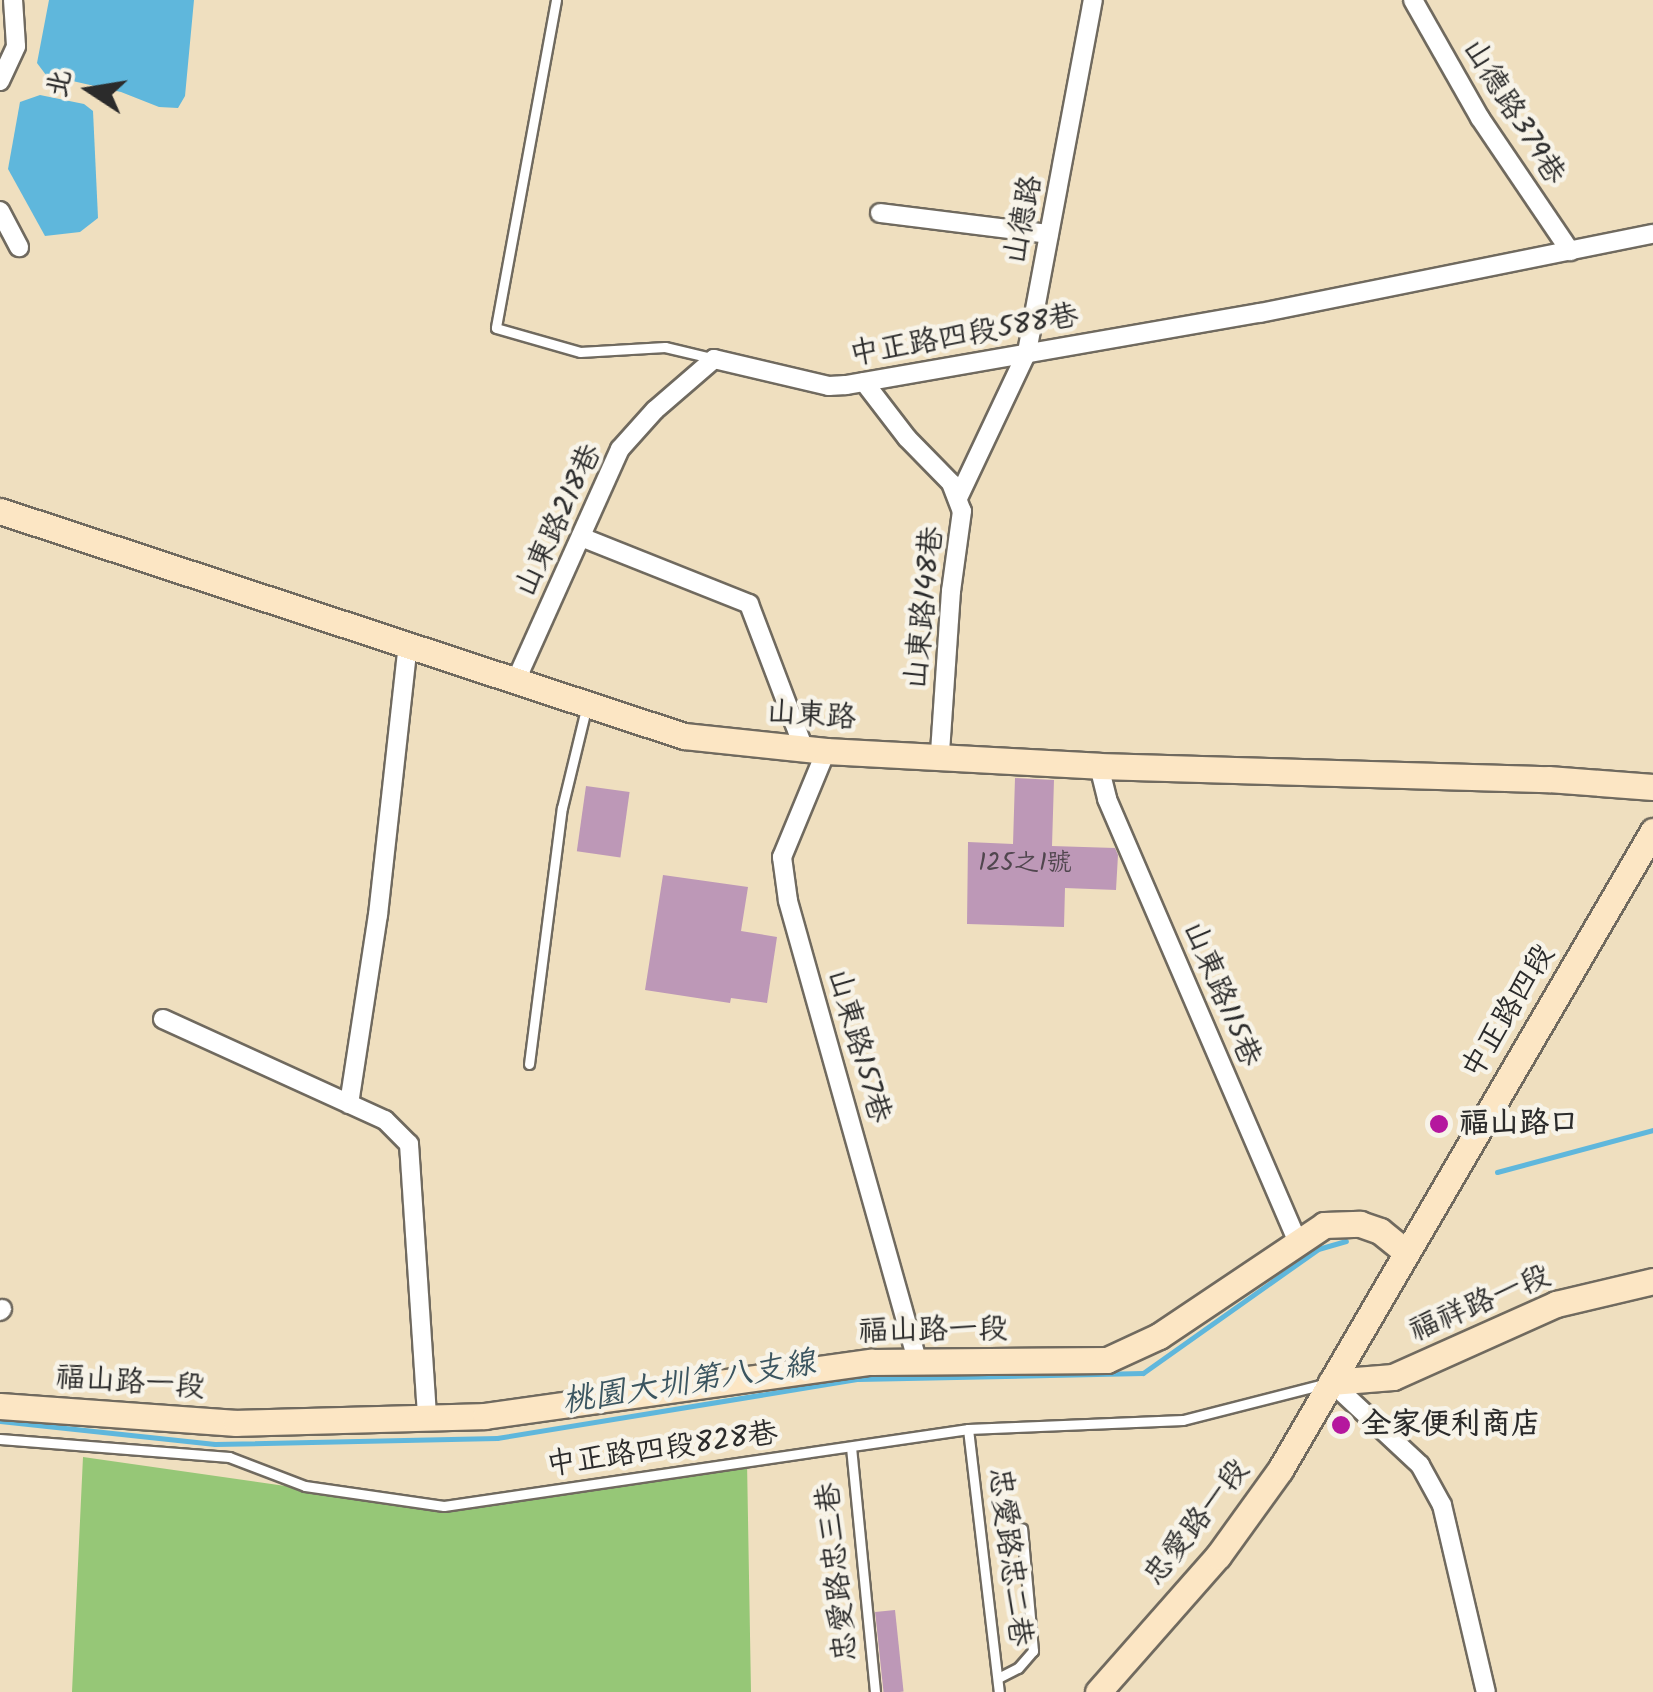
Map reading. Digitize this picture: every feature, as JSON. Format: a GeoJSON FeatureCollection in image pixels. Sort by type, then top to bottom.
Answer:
{"type":"FeatureCollection","features":[{"type":"Feature","properties":{"kind":"street"},"geometry":{"type":"LineString","coordinates":[[0,81],[16,46],[13,0]]}},
{"type":"Feature","properties":{"kind":"street","name":"山德路"},"geometry":{"type":"LineString","coordinates":[[959,496],[1027,352],[1094,0]]}},
{"type":"Feature","properties":{"kind":"street","name":"山德路379巷"},"geometry":{"type":"LineString","coordinates":[[1413,0],[1480,118],[1570,251]]}},
{"type":"Feature","properties":{"kind":"street"},"geometry":{"type":"LineString","coordinates":[[0,212],[20,247]]}},
{"type":"Feature","properties":{"kind":"street"},"geometry":{"type":"LineString","coordinates":[[880,213],[1049,234]]}},
{"type":"Feature","properties":{"kind":"street","name":"中正路四段588巷"},"geometry":{"type":"LineString","coordinates":[[714,359],[830,386],[864,382],[1260,313],[1653,234]]}},
{"type":"Feature","properties":{"kind":"street","name":"山東路218巷"},"geometry":{"type":"LineString","coordinates":[[517,678],[620,449],[656,410],[714,359]]}},
{"type":"Feature","properties":{"kind":"street","name":"山東路148巷"},"geometry":{"type":"LineString","coordinates":[[864,382],[877,403],[959,496],[962,511],[951,591],[940,754]]}},
{"type":"Feature","properties":{"kind":"street","name":"山東路"},"geometry":{"type":"LineString","coordinates":[[0,512],[408,642],[684,736],[815,750],[940,754],[1099,766],[1548,779],[1653,787]]}},
{"type":"Feature","properties":{"kind":"street"},"geometry":{"type":"LineString","coordinates":[[581,537],[749,604],[815,750]]}},
{"type":"Feature","properties":{"kind":"street"},"geometry":{"type":"LineString","coordinates":[[349,1104],[378,915],[408,642]]}},
{"type":"Feature","properties":{"kind":"street","name":"山東路157巷"},"geometry":{"type":"LineString","coordinates":[[815,750],[782,856],[786,886],[917,1360]]}},
{"type":"Feature","properties":{"kind":"street","name":"山東路115巷"},"geometry":{"type":"LineString","coordinates":[[1099,766],[1107,800],[1298,1242]]}},
{"type":"Feature","properties":{"kind":"street","name":"中正路四段"},"geometry":{"type":"LineString","coordinates":[[1331,1382],[1365,1330],[1405,1251],[1653,832]]}},
{"type":"Feature","properties":{"kind":"street"},"geometry":{"type":"LineString","coordinates":[[164,1019],[385,1120],[409,1144],[427,1418]]}},
{"type":"Feature","properties":{"kind":"street","name":"福山路一段"},"geometry":{"type":"LineString","coordinates":[[0,1406],[236,1423],[485,1416],[870,1362],[1108,1360],[1159,1336],[1324,1224],[1360,1224],[1380,1232],[1405,1251]]}},
{"type":"Feature","properties":{"kind":"street","name":"福祥路一段"},"geometry":{"type":"LineString","coordinates":[[1331,1382],[1393,1376],[1556,1304],[1653,1280]]}},
{"type":"Feature","properties":{"kind":"street"},"geometry":{"type":"LineString","coordinates":[[1331,1382],[1420,1465],[1442,1505],[1486,1692]]}},
{"type":"Feature","properties":{"kind":"street","name":"忠愛路一段"},"geometry":{"type":"LineString","coordinates":[[1098,1692],[1218,1556],[1280,1470],[1331,1382]]}},
{"type":"Feature","properties":{"kind":"lane","name":"中正路四段588巷"},"geometry":{"type":"LineString","coordinates":[[556,0],[496,328],[580,352],[665,347],[714,359]]}},
{"type":"Feature","properties":{"kind":"lane"},"geometry":{"type":"LineString","coordinates":[[529,1064],[562,808],[588,703]]}},
{"type":"Feature","properties":{"kind":"lane","name":"中正路四段828巷"},"geometry":{"type":"LineString","coordinates":[[0,1439],[229,1457],[305,1486],[444,1506],[968,1429],[1184,1420],[1331,1382]]}},
{"type":"Feature","properties":{"kind":"lane","name":"忠愛路忠二巷"},"geometry":{"type":"LineString","coordinates":[[968,1429],[999,1692]]}},
{"type":"Feature","properties":{"kind":"lane","name":"忠愛路忠三巷"},"geometry":{"type":"LineString","coordinates":[[851,1447],[875,1692]]}},
{"type":"Feature","properties":{"kind":"lane"},"geometry":{"type":"LineString","coordinates":[[998,1678],[1018,1668],[1033,1651],[1022,1528]]}},
{"type":"Feature","properties":{"kind":"green space"},"geometry":{"type":"Polygon","coordinates":[[[83,1457],[411,1504],[456,1505],[747,1461],[751,1692],[72,1692],[83,1457]]]}},
{"type":"Feature","properties":{"kind":"water"},"geometry":{"type":"Polygon","coordinates":[[[49,0],[194,0],[185,96],[178,108],[159,107],[121,92],[46,75],[37,63],[49,0]]]}},
{"type":"Feature","properties":{"kind":"water"},"geometry":{"type":"Polygon","coordinates":[[[40,95],[84,104],[93,111],[98,218],[80,232],[45,236],[8,169],[20,102],[40,95]]]}},
{"type":"Feature","properties":{"kind":"building"},"geometry":{"type":"Polygon","coordinates":[[[1015,778],[1054,780],[1052,846],[1115,848],[1118,855],[1116,890],[1065,888],[1064,927],[967,924],[968,842],[1013,844],[1015,778]]]}},
{"type":"Feature","properties":{"kind":"building"},"geometry":{"type":"Polygon","coordinates":[[[586,786],[630,792],[620,857],[577,851],[586,786]]]}},
{"type":"Feature","properties":{"kind":"building"},"geometry":{"type":"Polygon","coordinates":[[[663,875],[748,887],[741,931],[777,937],[767,1003],[731,998],[730,1003],[645,990],[663,875]]]}},
{"type":"Feature","properties":{"kind":"building"},"geometry":{"type":"Polygon","coordinates":[[[895,1610],[904,1692],[884,1692],[875,1612],[895,1610]]]}},
{"type":"Feature","properties":{"kind":"waterway","name":"桃園大圳第八支線"},"geometry":{"type":"LineString","coordinates":[[1497,1172],[1653,1130]]}},
{"type":"Feature","properties":{"kind":"waterway","name":"桃園大圳第八支線"},"geometry":{"type":"LineString","coordinates":[[0,1421],[215,1444],[497,1438],[858,1379],[1143,1373],[1318,1249],[1346,1241]]}},
{"type":"Feature","properties":{"kind":"place","name":"福山路口"},"geometry":{"type":"Point","coordinates":[1439,1124]}},
{"type":"Feature","properties":{"kind":"place","name":"全家便利商店"},"geometry":{"type":"Point","coordinates":[1341,1425]}}]}
